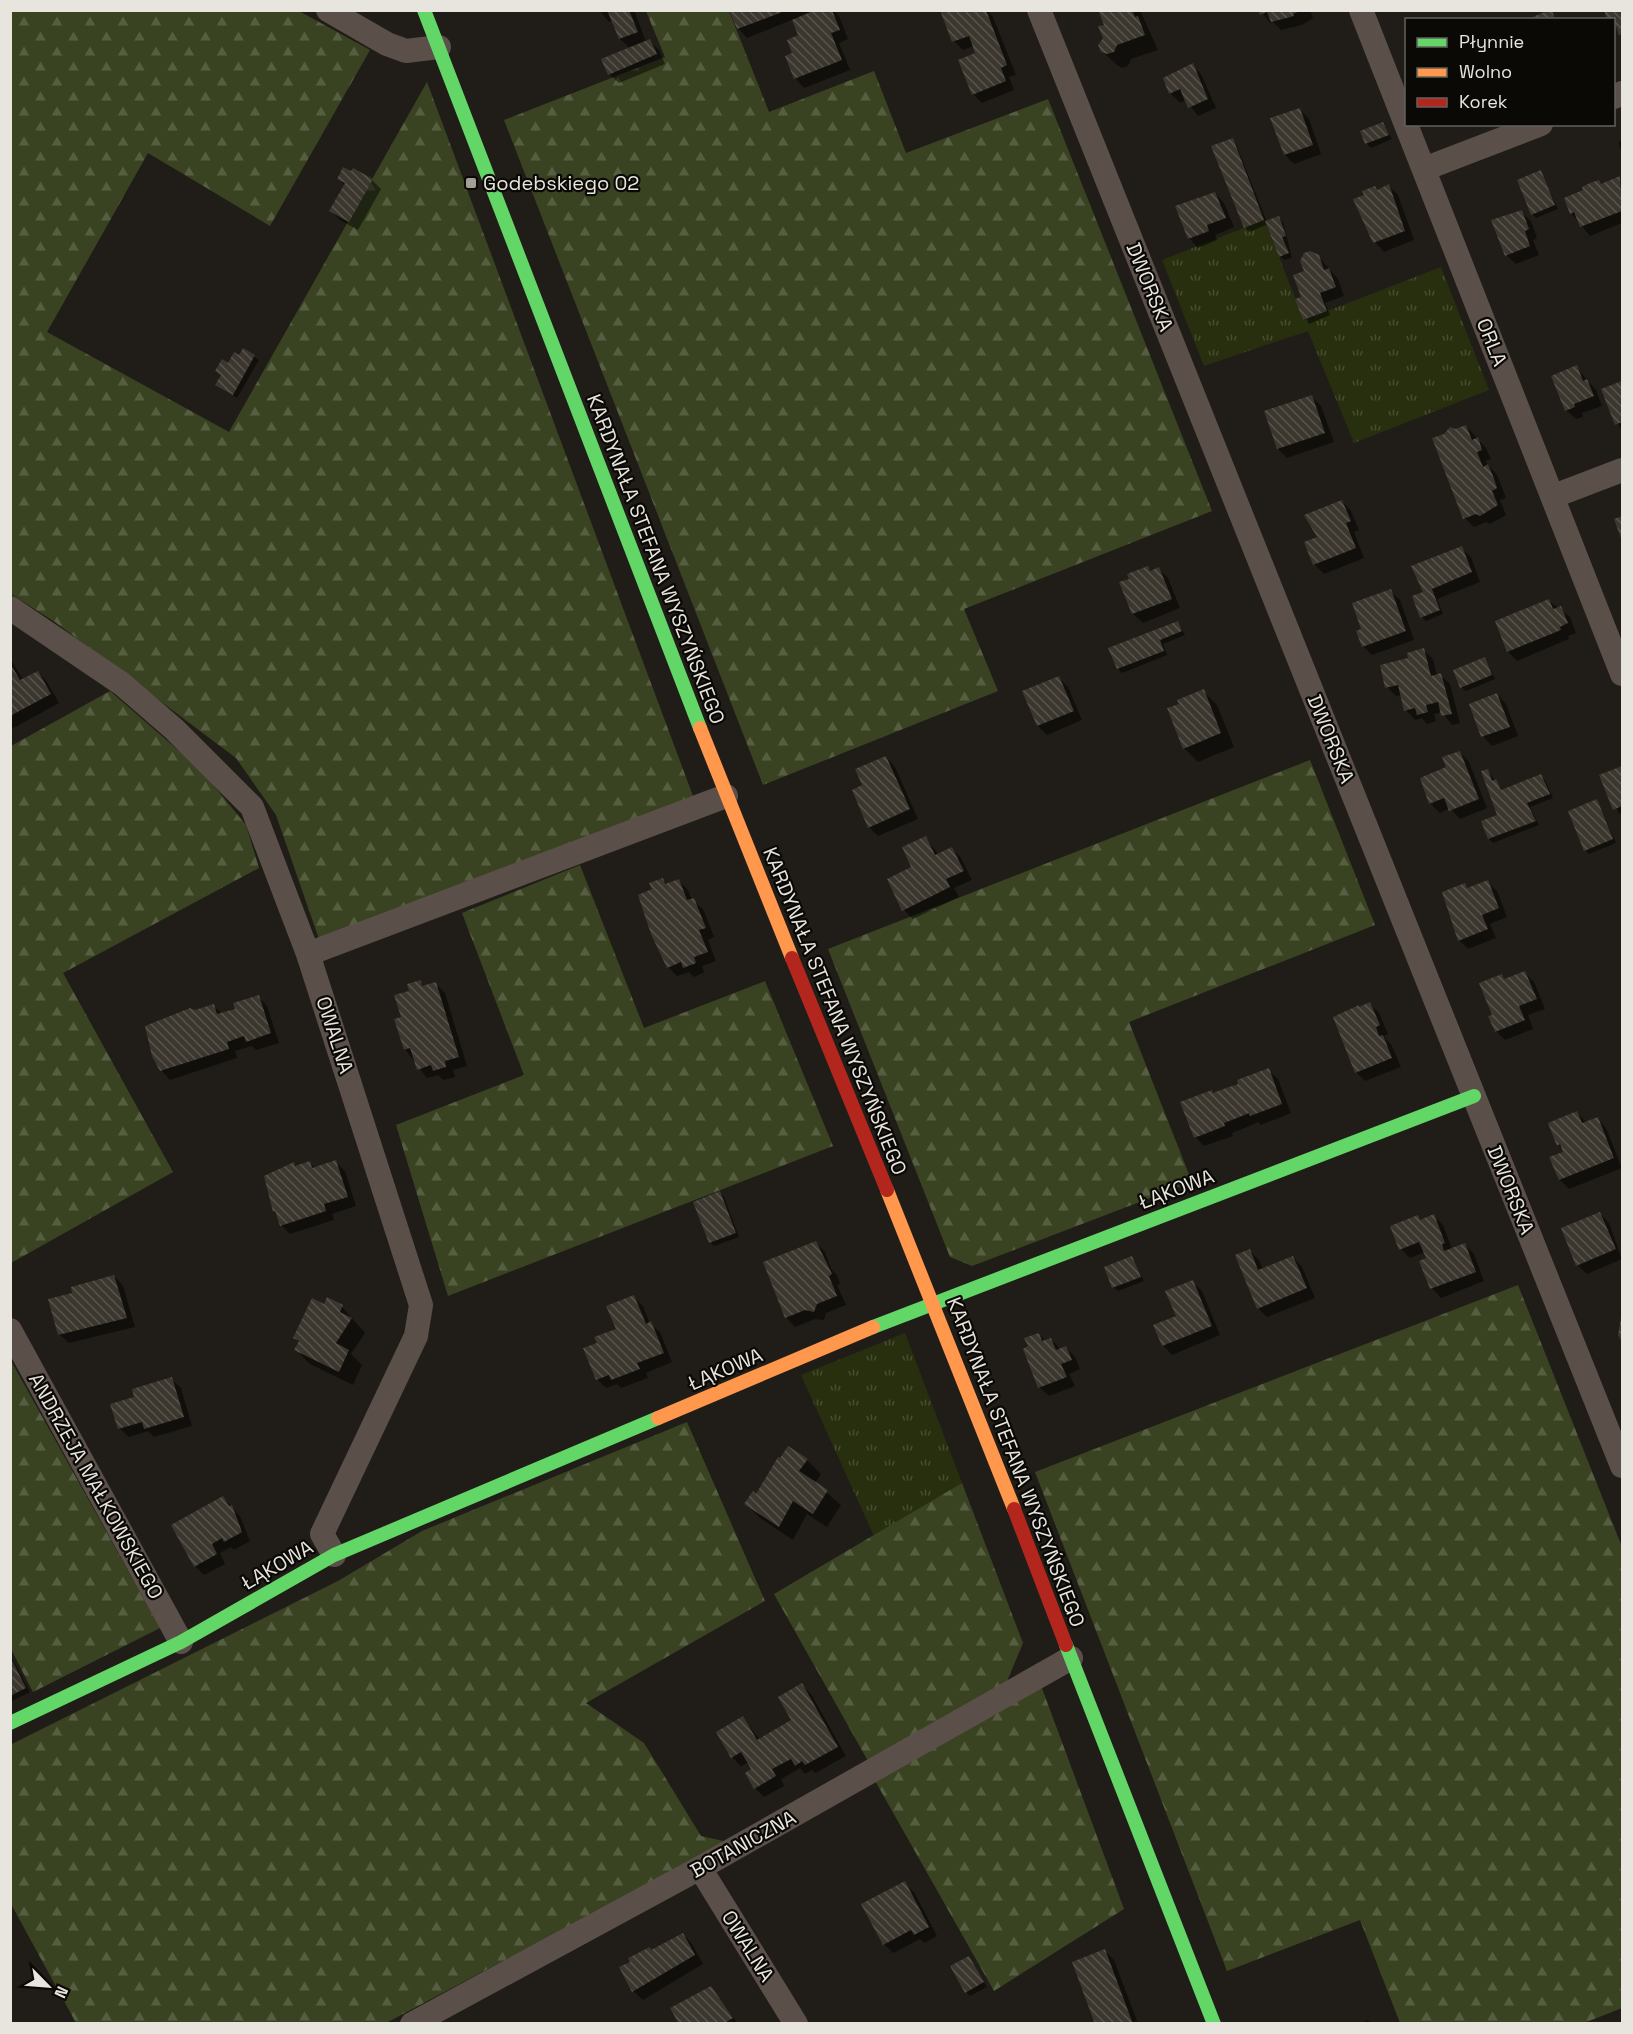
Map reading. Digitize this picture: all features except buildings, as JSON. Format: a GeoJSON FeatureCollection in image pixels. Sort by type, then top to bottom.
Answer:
{"type":"FeatureCollection","features":[{"type":"Feature","properties":{"kind":"main road","name":"KARDYNAŁA STEFANA WYSZYŃSKIEGO"},"geometry":{"type":"LineString","coordinates":[[424,10],[726,796],[933,1302],[1214,2024]]}},
{"type":"Feature","properties":{"kind":"main road","name":"ŁĄKOWA"},"geometry":{"type":"LineString","coordinates":[[10,1723],[181,1642],[334,1555],[933,1302],[1474,1096]]}},
{"type":"Feature","properties":{"kind":"street"},"geometry":{"type":"LineString","coordinates":[[328,10],[387,44],[406,51],[439,47]]}},
{"type":"Feature","properties":{"kind":"street","name":"DWORSKA"},"geometry":{"type":"LineString","coordinates":[[1039,10],[1623,1466]]}},
{"type":"Feature","properties":{"kind":"street","name":"ORLA"},"geometry":{"type":"LineString","coordinates":[[1360,10],[1405,122]]}},
{"type":"Feature","properties":{"kind":"street","name":"ORLA"},"geometry":{"type":"LineString","coordinates":[[1407,126],[1623,674]]}},
{"type":"Feature","properties":{"kind":"street"},"geometry":{"type":"LineString","coordinates":[[1424,169],[1536,126]]}},
{"type":"Feature","properties":{"kind":"street"},"geometry":{"type":"LineString","coordinates":[[1554,496],[1623,470]]}},
{"type":"Feature","properties":{"kind":"street","name":"OWALNA"},"geometry":{"type":"LineString","coordinates":[[10,608],[122,684],[174,729],[252,807],[308,954],[421,1305],[416,1336],[322,1534],[334,1555]]}},
{"type":"Feature","properties":{"kind":"street"},"geometry":{"type":"LineString","coordinates":[[308,954],[726,796]]}},
{"type":"Feature","properties":{"kind":"street","name":"ANDRZEJA MAŁKOWSKIEGO"},"geometry":{"type":"LineString","coordinates":[[10,1330],[181,1642]]}},
{"type":"Feature","properties":{"kind":"street","name":"BOTANICZNA"},"geometry":{"type":"LineString","coordinates":[[412,2024],[700,1868],[1071,1658]]}},
{"type":"Feature","properties":{"kind":"street","name":"OWALNA"},"geometry":{"type":"LineString","coordinates":[[700,1868],[796,2024]]}},
{"type":"Feature","properties":{"kind":"green space"},"geometry":{"type":"Polygon","coordinates":[[[10,11],[299,11],[370,50],[270,226],[148,153],[47,332],[229,432],[427,82],[693,796],[319,939],[276,815],[236,758],[55,622],[11,594],[10,11]]]}},
{"type":"Feature","properties":{"kind":"green space"},"geometry":{"type":"Polygon","coordinates":[[[646,11],[729,11],[769,112],[874,71],[906,153],[1048,99],[1212,511],[964,609],[998,691],[763,785],[504,120],[665,57],[646,11]]]}},
{"type":"Feature","properties":{"kind":"green space"},"geometry":{"type":"Polygon","coordinates":[[[1264,220],[1304,320],[1441,267],[1489,390],[1354,443],[1308,331],[1204,366],[1162,260],[1264,220]]]}},
{"type":"Feature","properties":{"kind":"green space"},"geometry":{"type":"Polygon","coordinates":[[[110,691],[201,770],[246,825],[259,868],[63,973],[173,1172],[11,1263],[11,746],[110,691]]]}},
{"type":"Feature","properties":{"kind":"green space"},"geometry":{"type":"Polygon","coordinates":[[[1310,760],[1375,925],[1129,1022],[1192,1182],[972,1266],[950,1257],[828,949],[1310,760]]]}},
{"type":"Feature","properties":{"kind":"green space"},"geometry":{"type":"Polygon","coordinates":[[[580,865],[644,1028],[765,981],[833,1146],[448,1296],[396,1125],[524,1075],[462,913],[580,865]]]}},
{"type":"Feature","properties":{"kind":"green space"},"geometry":{"type":"Polygon","coordinates":[[[1518,1285],[1622,1547],[1622,2008],[1584,2023],[1400,2023],[1360,1920],[1227,1971],[1035,1472],[1518,1285]]]}},
{"type":"Feature","properties":{"kind":"green space"},"geometry":{"type":"Polygon","coordinates":[[[905,1333],[962,1483],[874,1536],[801,1375],[905,1333]]]}},
{"type":"Feature","properties":{"kind":"green space"},"geometry":{"type":"Polygon","coordinates":[[[10,1359],[160,1628],[33,1692],[11,1649],[10,1359]]]}},
{"type":"Feature","properties":{"kind":"green space"},"geometry":{"type":"Polygon","coordinates":[[[687,1422],[765,1601],[586,1703],[644,1743],[701,1836],[728,1842],[386,2023],[76,2023],[11,1904],[10,1745],[338,1581],[422,1531],[687,1422]]]}},
{"type":"Feature","properties":{"kind":"green space"},"geometry":{"type":"Polygon","coordinates":[[[962,1483],[1023,1643],[1007,1681],[868,1761],[774,1594],[962,1483]]]}},
{"type":"Feature","properties":{"kind":"green space"},"geometry":{"type":"Polygon","coordinates":[[[1040,1683],[1124,1909],[994,1991],[874,1779],[1040,1683]]]}},
{"type":"Feature","properties":{"kind":"traffic: fast"},"geometry":{"type":"LineString","coordinates":[[424,10],[700,728]]}},
{"type":"Feature","properties":{"kind":"traffic: fast"},"geometry":{"type":"LineString","coordinates":[[873,1327],[1474,1096]]}},
{"type":"Feature","properties":{"kind":"traffic: fast"},"geometry":{"type":"LineString","coordinates":[[10,1723],[181,1642],[334,1555],[658,1418]]}},
{"type":"Feature","properties":{"kind":"traffic: fast"},"geometry":{"type":"LineString","coordinates":[[1066,1645],[1214,2024]]}},
{"type":"Feature","properties":{"kind":"traffic: slow"},"geometry":{"type":"LineString","coordinates":[[700,728],[792,958]]}},
{"type":"Feature","properties":{"kind":"traffic: slow"},"geometry":{"type":"LineString","coordinates":[[887,1190],[1014,1509]]}},
{"type":"Feature","properties":{"kind":"traffic: slow"},"geometry":{"type":"LineString","coordinates":[[658,1418],[873,1327]]}},
{"type":"Feature","properties":{"kind":"traffic: jam"},"geometry":{"type":"LineString","coordinates":[[792,958],[887,1190]]}},
{"type":"Feature","properties":{"kind":"traffic: jam"},"geometry":{"type":"LineString","coordinates":[[1014,1509],[1066,1645]]}},
{"type":"Feature","properties":{"kind":"place","name":"Godebskiego 02"},"geometry":{"type":"Point","coordinates":[471,183]}}]}
